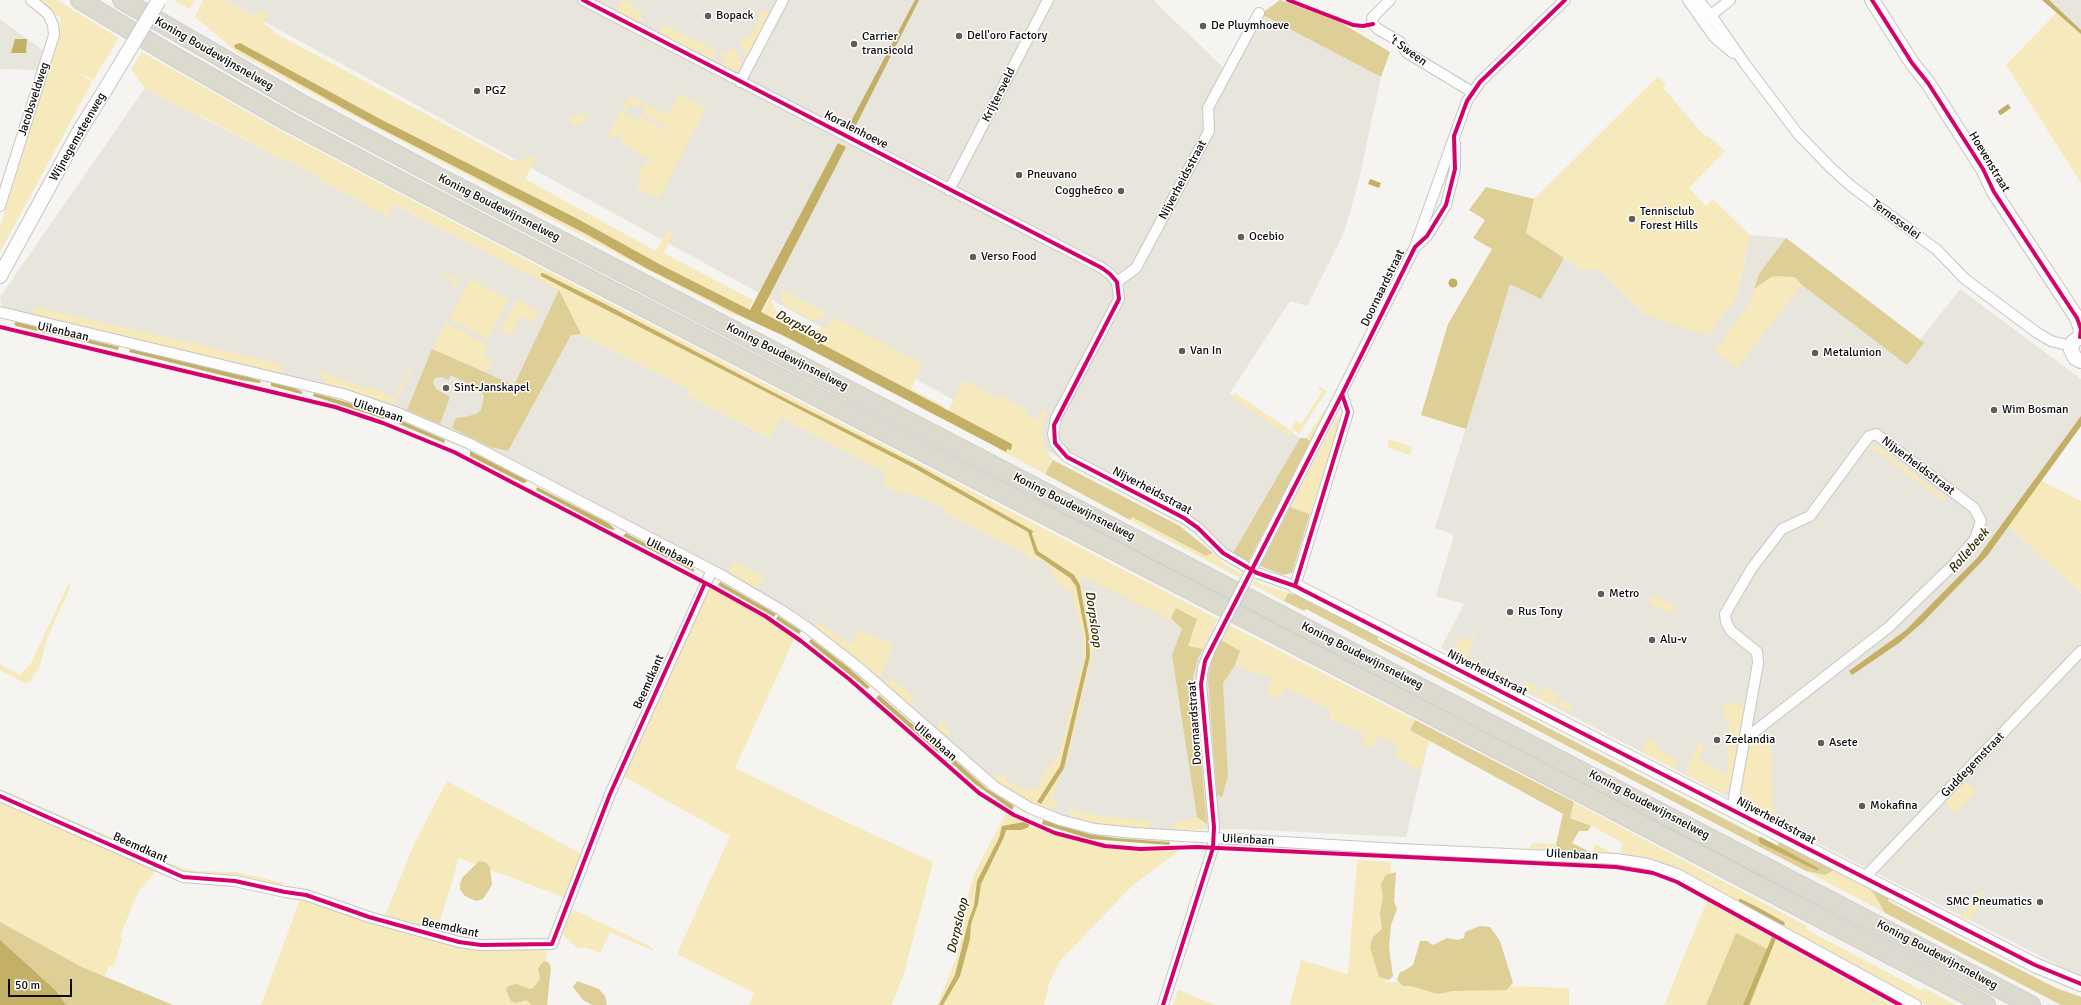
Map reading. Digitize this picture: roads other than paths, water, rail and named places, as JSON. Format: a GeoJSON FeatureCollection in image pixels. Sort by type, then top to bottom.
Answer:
{"type":"FeatureCollection","features":[{"type":"Feature","properties":{"kind":"highway","name":"Koning Boudewijnsnelweg"},"geometry":{"type":"LineString","coordinates":[[80,0],[174,57],[289,122],[425,194],[1503,752],[1986,1005]]}},
{"type":"Feature","properties":{"kind":"highway","name":"Koning Boudewijnsnelweg"},"geometry":{"type":"LineString","coordinates":[[122,0],[300,103],[428,171],[2031,1005]]}},
{"type":"Feature","properties":{"kind":"street","name":"Jacobsveldweg"},"geometry":{"type":"LineString","coordinates":[[0,206],[54,35],[53,25],[48,14],[31,0]]}},
{"type":"Feature","properties":{"kind":"street","name":"Wijnegemsteenweg"},"geometry":{"type":"LineString","coordinates":[[0,276],[80,130],[159,0]]}},
{"type":"Feature","properties":{"kind":"street","name":"Koralenhoeve"},"geometry":{"type":"LineString","coordinates":[[583,0],[1102,268],[1116,282]]}},
{"type":"Feature","properties":{"kind":"street"},"geometry":{"type":"LineString","coordinates":[[740,82],[782,0]]}},
{"type":"Feature","properties":{"kind":"street","name":"Krijtersveld"},"geometry":{"type":"LineString","coordinates":[[949,190],[1048,0]]}},
{"type":"Feature","properties":{"kind":"street","name":"'t Sween"},"geometry":{"type":"LineString","coordinates":[[1390,0],[1372,18],[1373,24],[1378,29],[1400,42],[1406,52],[1472,92]]}},
{"type":"Feature","properties":{"kind":"street","name":"Doornaardstraat"},"geometry":{"type":"LineString","coordinates":[[1163,1005],[1212,850],[1213,838],[1201,684],[1202,668],[1342,394],[1415,247],[1462,111],[1472,92],[1565,0]]}},
{"type":"Feature","properties":{"kind":"street","name":"Ternesselei"},"geometry":{"type":"LineString","coordinates":[[1688,0],[1702,22],[1714,36],[1744,64]]}},
{"type":"Feature","properties":{"kind":"street","name":"Ternesselei"},"geometry":{"type":"LineString","coordinates":[[1698,0],[1711,15],[1744,64],[1798,134],[1851,186],[1937,250],[1965,279],[2036,332],[2051,340],[2078,340]]}},
{"type":"Feature","properties":{"kind":"street"},"geometry":{"type":"LineString","coordinates":[[1702,22],[1730,0]]}},
{"type":"Feature","properties":{"kind":"street","name":"Hoevenstraat"},"geometry":{"type":"LineString","coordinates":[[1872,0],[1912,63],[1928,82],[1983,169],[1994,192],[2077,318],[2081,329],[2078,340]]}},
{"type":"Feature","properties":{"kind":"street","name":"Nijverheidsstraat"},"geometry":{"type":"LineString","coordinates":[[1259,13],[1208,108],[1209,131],[1136,268],[1116,282],[1119,299],[1054,425],[1055,443],[1067,457],[1184,518],[1198,528],[1232,559],[1257,573],[1295,586],[2041,968],[2081,984]]}},
{"type":"Feature","properties":{"kind":"street","name":"Doornaardstraat"},"geometry":{"type":"LineString","coordinates":[[1415,247],[1427,236],[1446,205],[1455,169],[1454,136]]}},
{"type":"Feature","properties":{"kind":"street","name":"Uilenbaan"},"geometry":{"type":"LineString","coordinates":[[0,312],[314,386],[385,408],[468,443],[752,592],[809,629],[859,668],[977,773],[1007,795],[1030,808],[1060,820],[1095,829],[1213,838],[1399,849],[1616,859],[1648,864],[1677,874],[1916,1005]]}},
{"type":"Feature","properties":{"kind":"street"},"geometry":{"type":"LineString","coordinates":[[2078,340],[2072,354],[2081,361]]}},
{"type":"Feature","properties":{"kind":"street"},"geometry":{"type":"LineString","coordinates":[[1295,586],[1348,412],[1342,394]]}},
{"type":"Feature","properties":{"kind":"street","name":"Nijverheidsstraat"},"geometry":{"type":"LineString","coordinates":[[1732,809],[1758,663],[1757,652],[1731,631],[1726,622],[1725,614],[1752,568],[1782,529],[1810,516],[1869,436],[1876,434],[1974,508],[1981,521],[1975,539],[1952,565],[1889,627],[1745,739]]}},
{"type":"Feature","properties":{"kind":"street","name":"Beemdkant"},"geometry":{"type":"LineString","coordinates":[[0,796],[183,876],[235,881],[284,892],[306,894],[369,917],[459,942],[481,944],[552,944],[610,794],[712,570]]}},
{"type":"Feature","properties":{"kind":"street","name":"Guddegemstraat"},"geometry":{"type":"LineString","coordinates":[[1864,878],[2081,650]]}},
{"type":"Feature","properties":{"kind":"place","name":"Bopack"},"geometry":{"type":"Point","coordinates":[708,16]}},
{"type":"Feature","properties":{"kind":"place","name":"De Pluymhoeve"},"geometry":{"type":"Point","coordinates":[1203,26]}},
{"type":"Feature","properties":{"kind":"place","name":"Dell'oro Factory"},"geometry":{"type":"Point","coordinates":[959,36]}},
{"type":"Feature","properties":{"kind":"place","name":"Carrier transicold"},"geometry":{"type":"Point","coordinates":[854,44]}},
{"type":"Feature","properties":{"kind":"place","name":"PGZ"},"geometry":{"type":"Point","coordinates":[477,91]}},
{"type":"Feature","properties":{"kind":"place","name":"Pneuvano"},"geometry":{"type":"Point","coordinates":[1019,175]}},
{"type":"Feature","properties":{"kind":"place","name":"Cogghe&co"},"geometry":{"type":"Point","coordinates":[1121,191]}},
{"type":"Feature","properties":{"kind":"place","name":"Tennisclub Forest Hills"},"geometry":{"type":"Point","coordinates":[1632,219]}},
{"type":"Feature","properties":{"kind":"place","name":"Ocebio"},"geometry":{"type":"Point","coordinates":[1241,237]}},
{"type":"Feature","properties":{"kind":"place","name":"Verso Food"},"geometry":{"type":"Point","coordinates":[973,257]}},
{"type":"Feature","properties":{"kind":"place","name":"Van In"},"geometry":{"type":"Point","coordinates":[1182,351]}},
{"type":"Feature","properties":{"kind":"place","name":"Metalunion"},"geometry":{"type":"Point","coordinates":[1815,353]}},
{"type":"Feature","properties":{"kind":"place","name":"Sint-Janskapel"},"geometry":{"type":"Point","coordinates":[446,388]}},
{"type":"Feature","properties":{"kind":"place","name":"Wim Bosman"},"geometry":{"type":"Point","coordinates":[1994,410]}},
{"type":"Feature","properties":{"kind":"place","name":"Metro"},"geometry":{"type":"Point","coordinates":[1601,594]}},
{"type":"Feature","properties":{"kind":"place","name":"Rus Tony"},"geometry":{"type":"Point","coordinates":[1510,612]}},
{"type":"Feature","properties":{"kind":"place","name":"Alu-v"},"geometry":{"type":"Point","coordinates":[1652,640]}},
{"type":"Feature","properties":{"kind":"place","name":"Zeelandia"},"geometry":{"type":"Point","coordinates":[1717,740]}},
{"type":"Feature","properties":{"kind":"place","name":"Asete"},"geometry":{"type":"Point","coordinates":[1821,743]}},
{"type":"Feature","properties":{"kind":"place","name":"Mokafina"},"geometry":{"type":"Point","coordinates":[1862,806]}},
{"type":"Feature","properties":{"kind":"place","name":"SMC Pneumatics"},"geometry":{"type":"Point","coordinates":[2040,902]}},
{"type":"Feature","properties":{"kind":"water label","name":"Dorpsloop"},"geometry":{"type":"Point","coordinates":[801,327]}},
{"type":"Feature","properties":{"kind":"water label","name":"Rollebeek"},"geometry":{"type":"Point","coordinates":[1969,551]}},
{"type":"Feature","properties":{"kind":"water label","name":"Dorpsloop"},"geometry":{"type":"Point","coordinates":[1093,619]}},
{"type":"Feature","properties":{"kind":"water label","name":"Dorpsloop"},"geometry":{"type":"Point","coordinates":[958,926]}}]}
